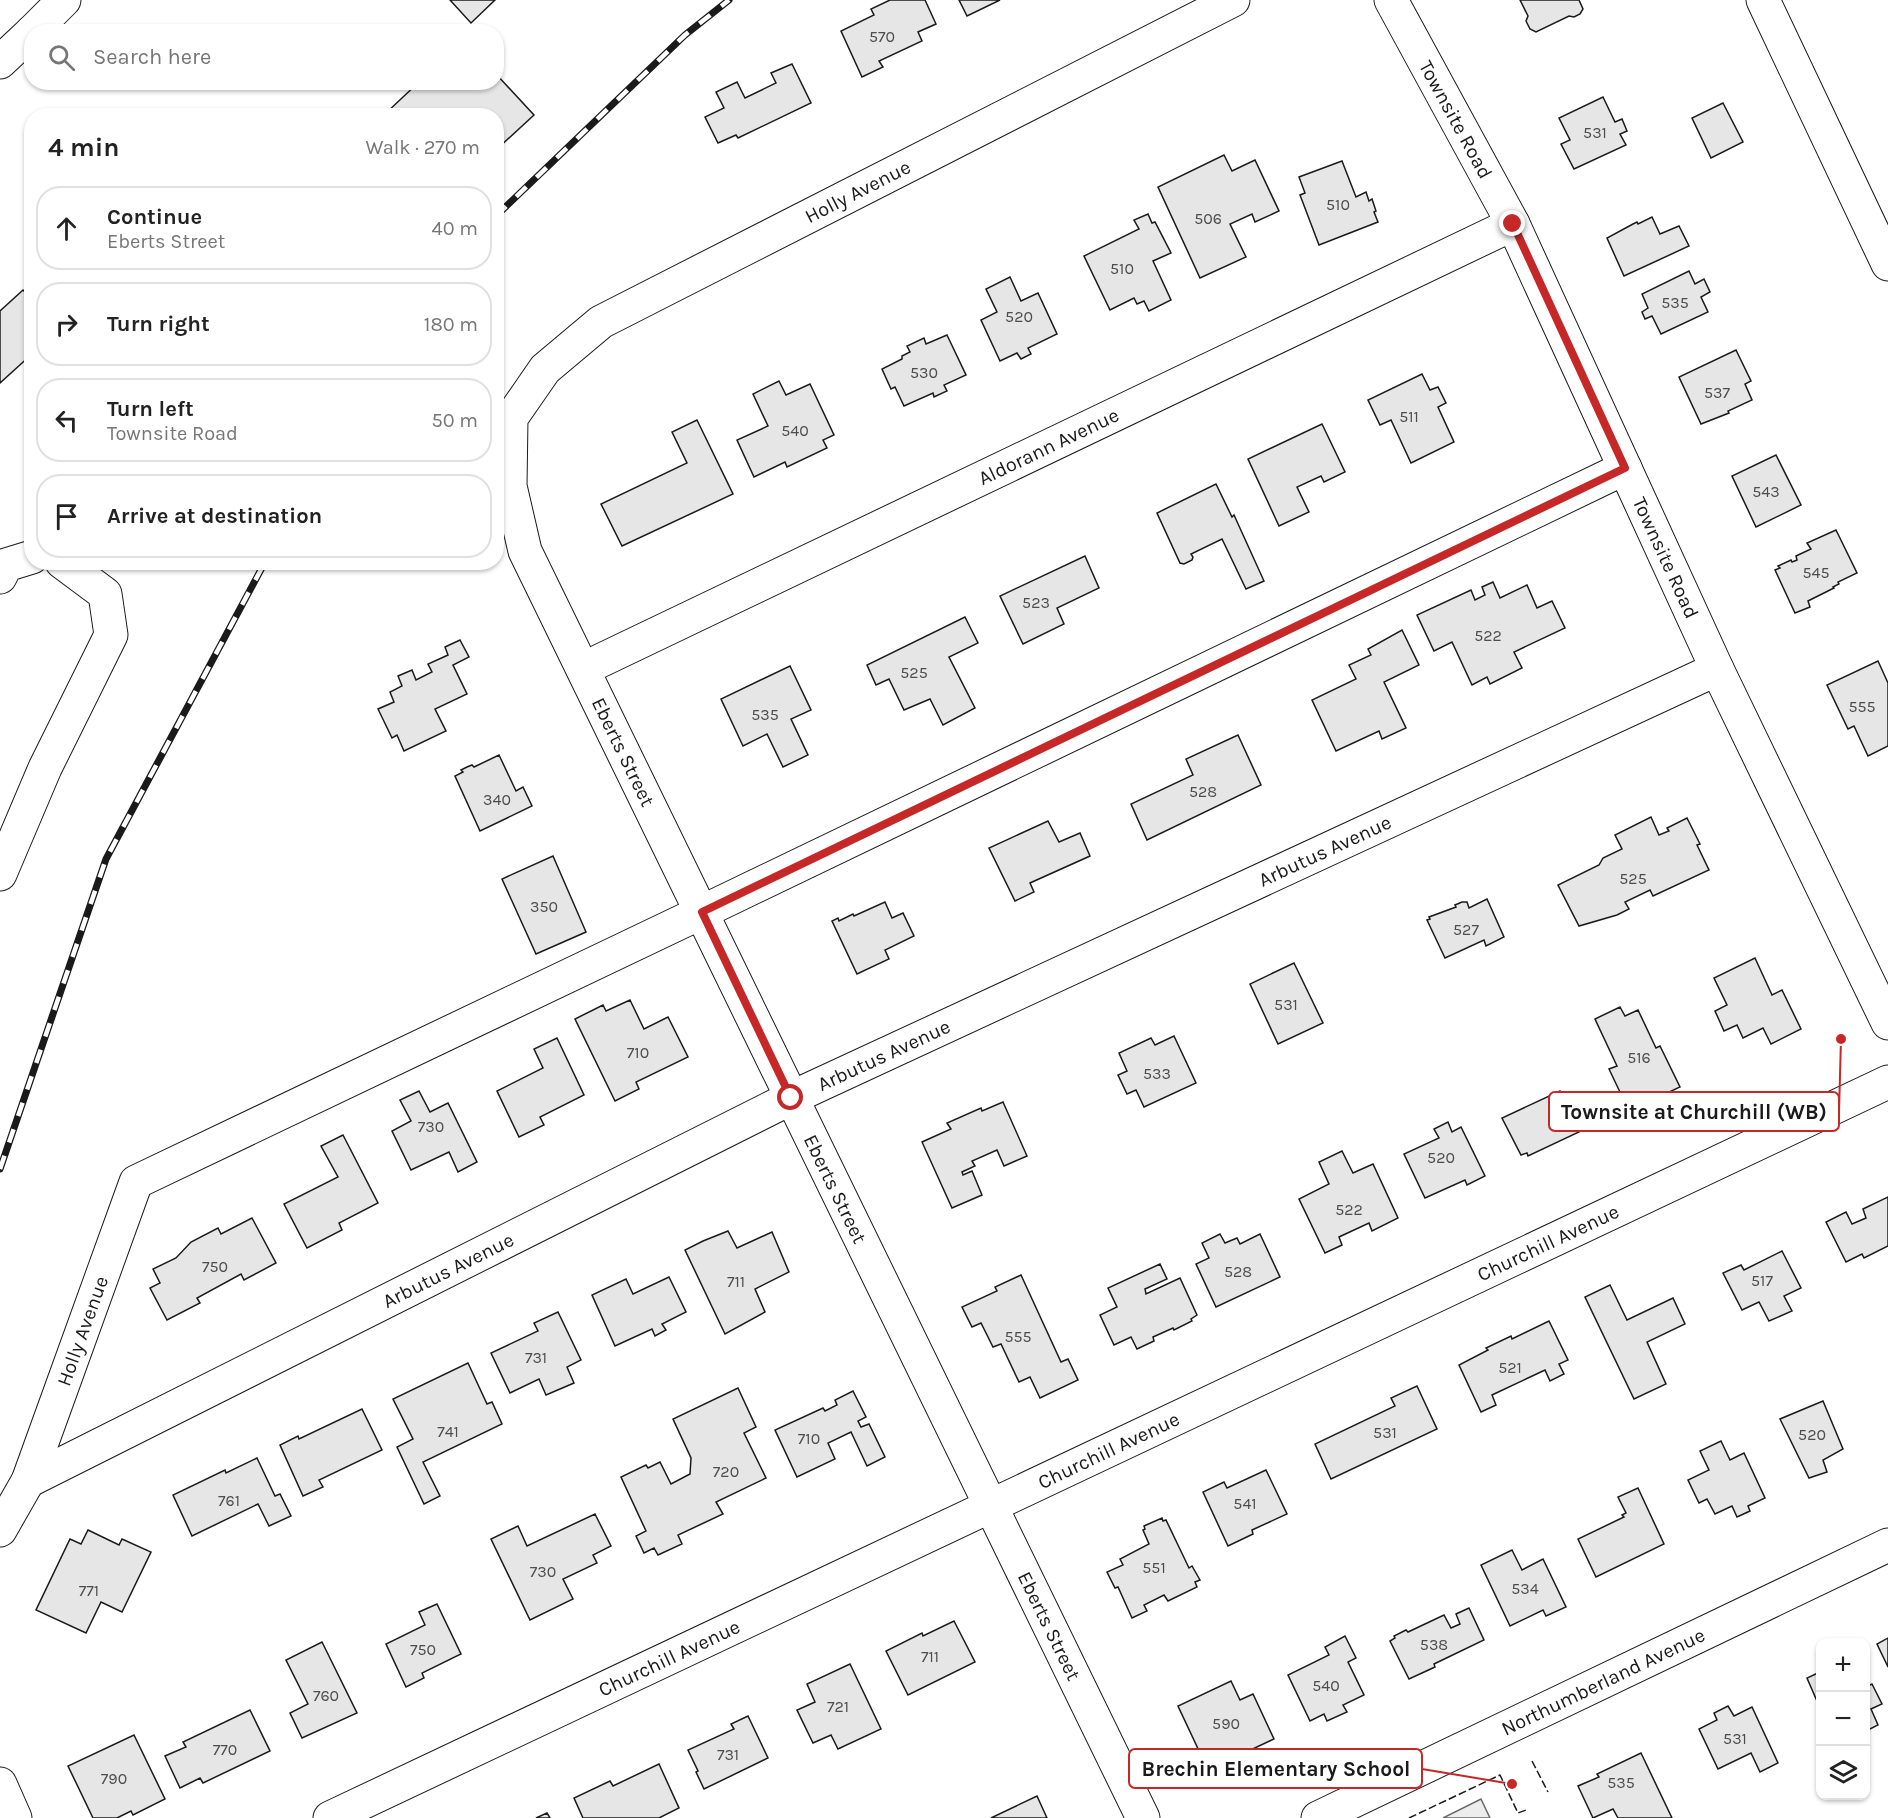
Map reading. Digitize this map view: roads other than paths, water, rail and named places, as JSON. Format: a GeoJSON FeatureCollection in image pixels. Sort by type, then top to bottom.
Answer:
{"type":"FeatureCollection","features":[{"type":"Feature","properties":{"kind":"street"},"geometry":{"type":"LineString","coordinates":[[40,24],[64,0]]}},
{"type":"Feature","properties":{"kind":"street","name":"Holly Avenue"},"geometry":{"type":"LineString","coordinates":[[511,418],[545,369],[601,322],[1233,0]]}},
{"type":"Feature","properties":{"kind":"street","name":"Townsite Road"},"geometry":{"type":"LineString","coordinates":[[1391,0],[1513,224],[1717,669],[1888,1023]]}},
{"type":"Feature","properties":{"kind":"street"},"geometry":{"type":"LineString","coordinates":[[1763,0],[1888,264]]}},
{"type":"Feature","properties":{"kind":"street"},"geometry":{"type":"LineString","coordinates":[[0,62],[24,40]]}},
{"type":"Feature","properties":{"kind":"street","name":"Aldorann Avenue"},"geometry":{"type":"LineString","coordinates":[[583,669],[1513,224]]}},
{"type":"Feature","properties":{"kind":"street","name":"Eberts Street"},"geometry":{"type":"LineString","coordinates":[[511,418],[510,486],[525,551],[1143,1818]]}},
{"type":"Feature","properties":{"kind":"street"},"geometry":{"type":"LineString","coordinates":[[702,912],[1625,468]]}},
{"type":"Feature","properties":{"kind":"street"},"geometry":{"type":"LineString","coordinates":[[0,577],[6,565],[24,559]]}},
{"type":"Feature","properties":{"kind":"street"},"geometry":{"type":"LineString","coordinates":[[0,874],[45,768],[111,635],[105,594],[73,570]]}},
{"type":"Feature","properties":{"kind":"street","name":"Arbutus Avenue"},"geometry":{"type":"LineString","coordinates":[[28,1481],[791,1098],[1717,669]]}},
{"type":"Feature","properties":{"kind":"street","name":"Holly Avenue"},"geometry":{"type":"LineString","coordinates":[[0,1530],[28,1481],[136,1182],[702,912]]}},
{"type":"Feature","properties":{"kind":"street","name":"Churchill Avenue"},"geometry":{"type":"LineString","coordinates":[[330,1818],[1888,1082]]}},
{"type":"Feature","properties":{"kind":"street","name":"Northumberland Avenue"},"geometry":{"type":"LineString","coordinates":[[1318,1818],[1888,1545]]}},
{"type":"Feature","properties":{"kind":"street"},"geometry":{"type":"LineString","coordinates":[[0,1784],[15,1818]]}},
{"type":"Feature","properties":{"kind":"railway"},"geometry":{"type":"LineString","coordinates":[[504,208],[685,35],[729,0]]}},
{"type":"Feature","properties":{"kind":"railway"},"geometry":{"type":"LineString","coordinates":[[0,1169],[106,859],[261,570]]}},
{"type":"Feature","properties":{"kind":"place","name":"Townsite at Churchill (WB)"},"geometry":{"type":"Point","coordinates":[1841,1039]}},
{"type":"Feature","properties":{"kind":"place","name":"Brechin Elementary School"},"geometry":{"type":"Point","coordinates":[1512,1784]}}]}
